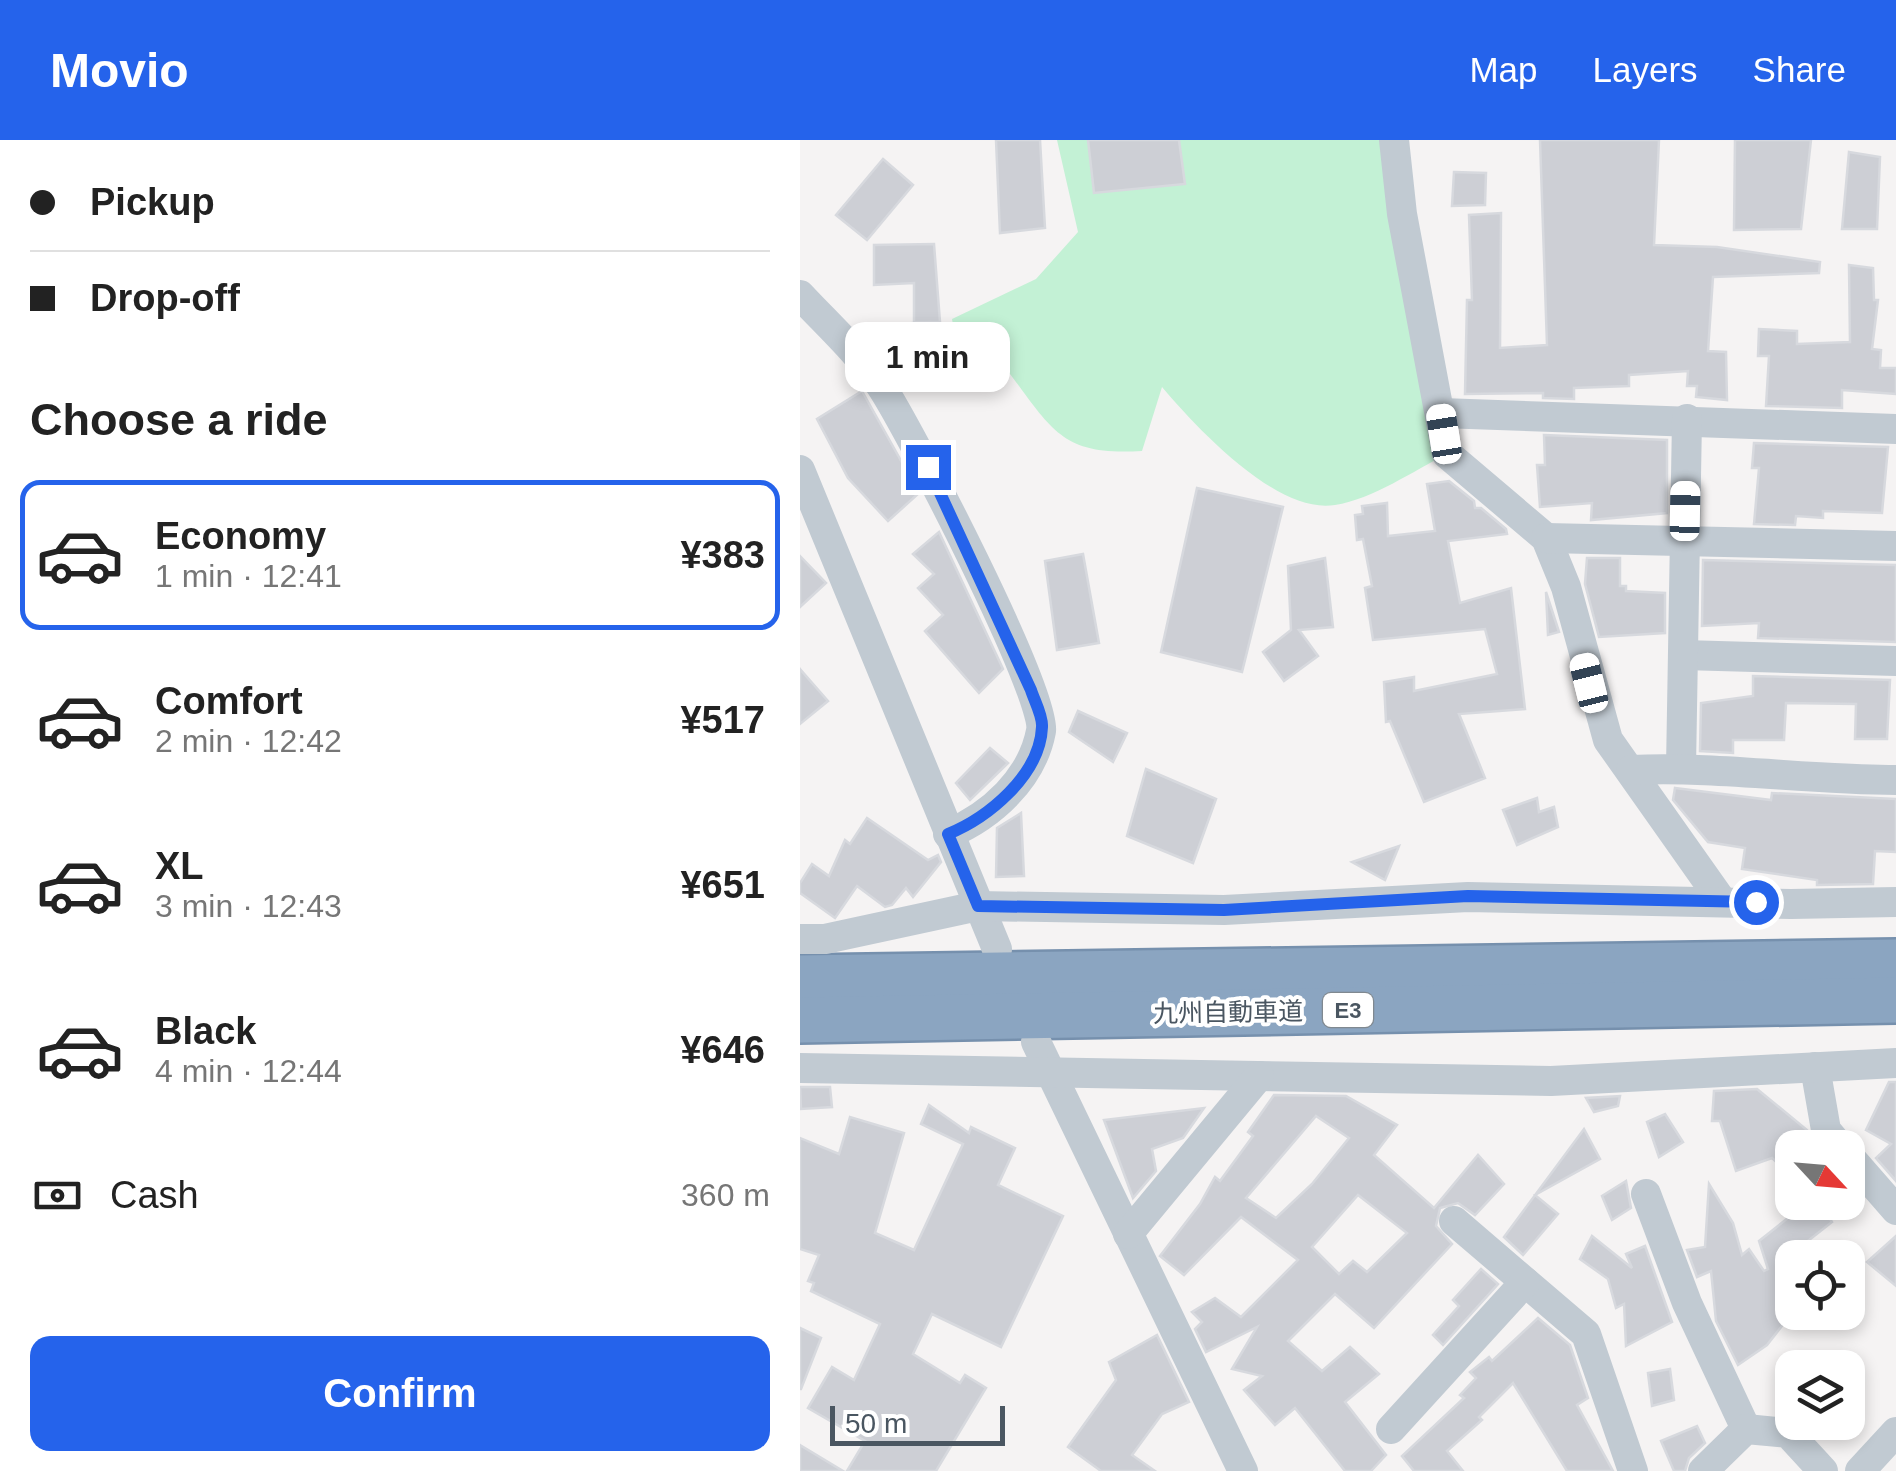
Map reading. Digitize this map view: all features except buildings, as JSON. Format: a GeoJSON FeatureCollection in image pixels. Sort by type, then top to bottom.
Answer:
{"type":"FeatureCollection","features":[{"type":"Feature","properties":{"kind":"highway","name":"九州自動車道"},"geometry":{"type":"LineString","coordinates":[[800,978],[1896,960]]}},
{"type":"Feature","properties":{"kind":"highway","name":"九州自動車道"},"geometry":{"type":"LineString","coordinates":[[800,1020],[1896,1000]]}},
{"type":"Feature","properties":{"kind":"street"},"geometry":{"type":"LineString","coordinates":[[1394,140],[1402,214],[1447,454],[1546,538],[1566,587],[1608,740],[1721,900]]}},
{"type":"Feature","properties":{"kind":"street"},"geometry":{"type":"LineString","coordinates":[[801,299],[880,384],[944,495],[1031,690],[1042,727],[1032,758],[1005,798],[973,824],[948,834]]}},
{"type":"Feature","properties":{"kind":"street"},"geometry":{"type":"LineString","coordinates":[[1441,413],[1687,419],[1896,430]]}},
{"type":"Feature","properties":{"kind":"street"},"geometry":{"type":"LineString","coordinates":[[1681,768],[1687,419]]}},
{"type":"Feature","properties":{"kind":"street"},"geometry":{"type":"LineString","coordinates":[[800,470],[997,949]]}},
{"type":"Feature","properties":{"kind":"street"},"geometry":{"type":"LineString","coordinates":[[1546,538],[1896,546]]}},
{"type":"Feature","properties":{"kind":"street"},"geometry":{"type":"LineString","coordinates":[[1683,656],[1896,661]]}},
{"type":"Feature","properties":{"kind":"street"},"geometry":{"type":"LineString","coordinates":[[1630,770],[1681,768],[1822,780],[1896,780]]}},
{"type":"Feature","properties":{"kind":"street"},"geometry":{"type":"LineString","coordinates":[[800,939],[825,940],[978,906],[1224,910],[1468,896],[1791,904],[1896,902]]}},
{"type":"Feature","properties":{"kind":"street"},"geometry":{"type":"LineString","coordinates":[[1036,1042],[1243,1471]]}},
{"type":"Feature","properties":{"kind":"street"},"geometry":{"type":"LineString","coordinates":[[800,1068],[1551,1081],[1896,1063]]}},
{"type":"Feature","properties":{"kind":"street"},"geometry":{"type":"LineString","coordinates":[[1815,1066],[1826,1130]]}},
{"type":"Feature","properties":{"kind":"street"},"geometry":{"type":"LineString","coordinates":[[1128,1234],[1259,1076]]}},
{"type":"Feature","properties":{"kind":"street"},"geometry":{"type":"LineString","coordinates":[[1865,1175],[1896,1210]]}},
{"type":"Feature","properties":{"kind":"street"},"geometry":{"type":"LineString","coordinates":[[1646,1194],[1687,1302],[1746,1429]]}},
{"type":"Feature","properties":{"kind":"street"},"geometry":{"type":"LineString","coordinates":[[1454,1221],[1586,1334],[1633,1471]]}},
{"type":"Feature","properties":{"kind":"street"},"geometry":{"type":"LineString","coordinates":[[1391,1430],[1525,1282]]}},
{"type":"Feature","properties":{"kind":"street"},"geometry":{"type":"LineString","coordinates":[[1702,1471],[1746,1429],[1788,1433],[1824,1471]]}},
{"type":"Feature","properties":{"kind":"street"},"geometry":{"type":"LineString","coordinates":[[1860,1471],[1896,1432]]}},
{"type":"Feature","properties":{"kind":"green space"},"geometry":{"type":"Polygon","coordinates":[[[1057,140],[1394,140],[1447,454],[1364,497],[1335,505],[1312,504],[1264,483],[1240,465],[1162,387],[1142,451],[1115,451],[1094,449],[1062,436],[1010,374],[962,376],[952,319],[1036,279],[1078,232],[1057,140]]]}},
{"type":"Feature","properties":{"kind":"route"},"geometry":{"type":"LineString","coordinates":[[928,467],[1031,690],[1042,727],[1032,758],[1005,798],[973,824],[948,834],[978,906],[1224,910],[1468,896],[1756,902]]}}]}
